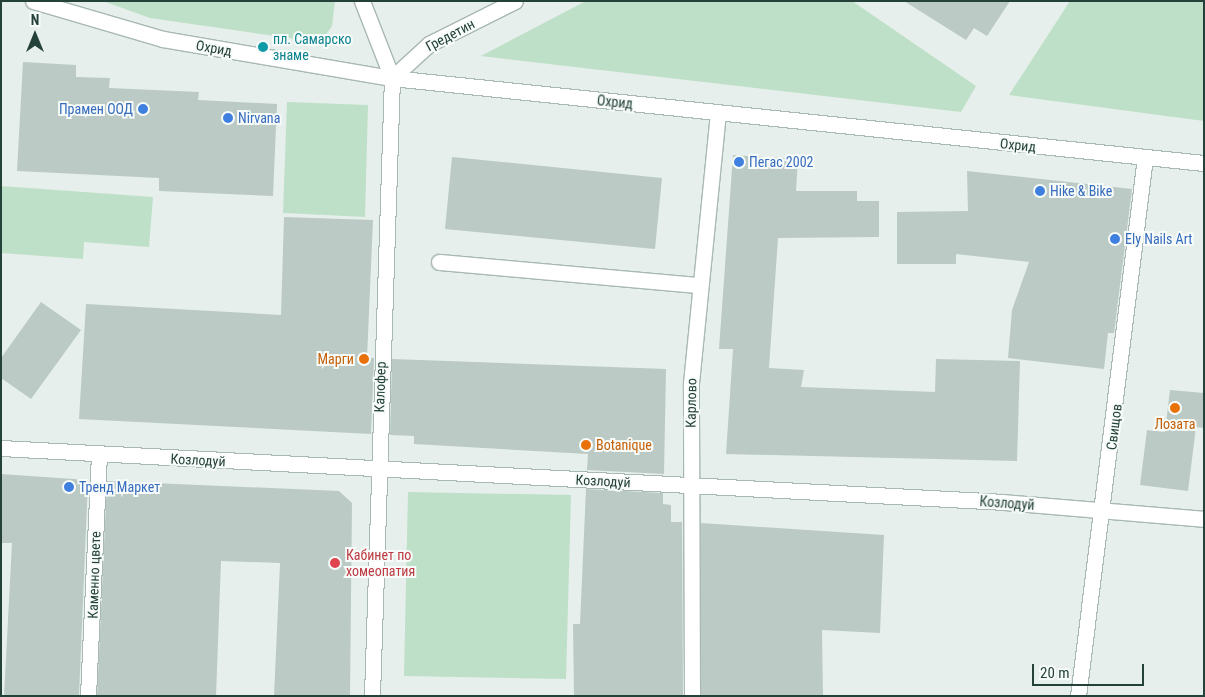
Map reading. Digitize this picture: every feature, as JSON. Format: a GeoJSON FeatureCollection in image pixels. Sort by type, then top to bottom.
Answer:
{"type":"FeatureCollection","features":[{"type":"Feature","properties":{"kind":"street","name":"Охрид"},"geometry":{"type":"LineString","coordinates":[[33,1],[163,40],[392,78],[1204,163]]}},
{"type":"Feature","properties":{"kind":"street"},"geometry":{"type":"LineString","coordinates":[[362,1],[392,78]]}},
{"type":"Feature","properties":{"kind":"street","name":"Гредетин"},"geometry":{"type":"LineString","coordinates":[[392,78],[429,44],[515,1]]}},
{"type":"Feature","properties":{"kind":"street","name":"Калофер"},"geometry":{"type":"LineString","coordinates":[[372,696],[377,470],[392,78]]}},
{"type":"Feature","properties":{"kind":"street","name":"Карлово"},"geometry":{"type":"LineString","coordinates":[[692,696],[691,485],[698,286],[718,112]]}},
{"type":"Feature","properties":{"kind":"street","name":"Свищов"},"geometry":{"type":"LineString","coordinates":[[1078,696],[1104,510],[1145,158]]}},
{"type":"Feature","properties":{"kind":"street"},"geometry":{"type":"LineString","coordinates":[[439,262],[698,286]]}},
{"type":"Feature","properties":{"kind":"street","name":"Козлодуй"},"geometry":{"type":"LineString","coordinates":[[1,448],[377,470],[691,485],[1104,510],[1204,519]]}},
{"type":"Feature","properties":{"kind":"street","name":"Каменно цвете"},"geometry":{"type":"LineString","coordinates":[[88,696],[99,455]]}},
{"type":"Feature","properties":{"kind":"green space","name":"пл. Самарско знаме"},"geometry":{"type":"Polygon","coordinates":[[[103,1],[335,1],[332,26],[323,39],[303,40],[150,18],[103,1]]]}},
{"type":"Feature","properties":{"kind":"green space"},"geometry":{"type":"Polygon","coordinates":[[[586,1],[852,1],[976,86],[961,112],[481,56],[586,1]]]}},
{"type":"Feature","properties":{"kind":"green space"},"geometry":{"type":"Polygon","coordinates":[[[1070,1],[1204,1],[1204,121],[1009,95],[1070,1]]]}},
{"type":"Feature","properties":{"kind":"green space"},"geometry":{"type":"Polygon","coordinates":[[[287,102],[368,105],[365,217],[283,213],[287,102]]]}},
{"type":"Feature","properties":{"kind":"green space"},"geometry":{"type":"Polygon","coordinates":[[[1,186],[153,197],[149,247],[84,242],[83,259],[1,253],[1,186]]]}},
{"type":"Feature","properties":{"kind":"green space"},"geometry":{"type":"Polygon","coordinates":[[[408,492],[571,495],[566,679],[404,676],[408,492]]]}},
{"type":"Feature","properties":{"kind":"building"},"geometry":{"type":"Polygon","coordinates":[[[904,1],[1010,1],[987,36],[974,28],[966,40],[904,1]]]}},
{"type":"Feature","properties":{"kind":"building"},"geometry":{"type":"Polygon","coordinates":[[[23,62],[76,65],[76,77],[110,78],[109,88],[199,92],[198,100],[277,104],[273,196],[159,191],[159,178],[17,171],[23,62]]]}},
{"type":"Feature","properties":{"kind":"building"},"geometry":{"type":"Polygon","coordinates":[[[733,155],[798,159],[796,191],[857,191],[857,201],[879,201],[879,237],[778,238],[769,368],[804,370],[801,387],[935,392],[936,359],[1020,361],[1017,461],[726,454],[733,349],[719,349],[733,155]]]}},
{"type":"Feature","properties":{"kind":"building"},"geometry":{"type":"Polygon","coordinates":[[[452,157],[662,178],[655,249],[445,229],[452,157]]]}},
{"type":"Feature","properties":{"kind":"building"},"geometry":{"type":"Polygon","coordinates":[[[967,171],[1132,189],[1114,333],[1108,333],[1104,369],[1008,358],[1012,310],[1029,262],[956,254],[956,264],[897,264],[897,212],[968,211],[967,171]]]}},
{"type":"Feature","properties":{"kind":"building"},"geometry":{"type":"Polygon","coordinates":[[[284,217],[373,220],[367,358],[374,358],[371,434],[79,419],[86,304],[281,315],[284,217]]]}},
{"type":"Feature","properties":{"kind":"building"},"geometry":{"type":"Polygon","coordinates":[[[41,302],[81,330],[31,399],[1,378],[1,358],[41,302]]]}},
{"type":"Feature","properties":{"kind":"building"},"geometry":{"type":"Polygon","coordinates":[[[392,359],[666,369],[664,474],[587,470],[588,454],[414,444],[414,436],[390,435],[392,359]]]}},
{"type":"Feature","properties":{"kind":"building"},"geometry":{"type":"Polygon","coordinates":[[[1170,390],[1204,393],[1204,428],[1196,427],[1188,491],[1140,485],[1147,430],[1165,432],[1170,390]]]}},
{"type":"Feature","properties":{"kind":"building"},"geometry":{"type":"Polygon","coordinates":[[[1,474],[88,480],[79,696],[4,696],[12,543],[1,543],[1,474]]]}},
{"type":"Feature","properties":{"kind":"building"},"geometry":{"type":"Polygon","coordinates":[[[107,481],[339,491],[352,503],[350,696],[274,696],[280,563],[221,561],[216,696],[97,696],[107,481]]]}},
{"type":"Feature","properties":{"kind":"building"},"geometry":{"type":"Polygon","coordinates":[[[586,489],[663,493],[663,504],[671,505],[671,522],[682,522],[683,696],[574,696],[573,624],[580,624],[586,489]]]}},
{"type":"Feature","properties":{"kind":"building"},"geometry":{"type":"Polygon","coordinates":[[[701,523],[884,535],[880,633],[822,630],[823,696],[701,696],[701,523]]]}},
{"type":"Feature","properties":{"kind":"place","name":"пл. Самарско знаме"},"geometry":{"type":"Point","coordinates":[263,47]}},
{"type":"Feature","properties":{"kind":"place","name":"Прамен ООД"},"geometry":{"type":"Point","coordinates":[143,109]}},
{"type":"Feature","properties":{"kind":"place","name":"Nirvana"},"geometry":{"type":"Point","coordinates":[228,118]}},
{"type":"Feature","properties":{"kind":"place","name":"Пегас 2002"},"geometry":{"type":"Point","coordinates":[739,162]}},
{"type":"Feature","properties":{"kind":"place","name":"Hike & Bike"},"geometry":{"type":"Point","coordinates":[1040,191]}},
{"type":"Feature","properties":{"kind":"place","name":"Ely Nails Art"},"geometry":{"type":"Point","coordinates":[1115,239]}},
{"type":"Feature","properties":{"kind":"place","name":"Марги"},"geometry":{"type":"Point","coordinates":[364,359]}},
{"type":"Feature","properties":{"kind":"place","name":"Лозата"},"geometry":{"type":"Point","coordinates":[1175,408]}},
{"type":"Feature","properties":{"kind":"place","name":"Botanique"},"geometry":{"type":"Point","coordinates":[586,445]}},
{"type":"Feature","properties":{"kind":"place","name":"Тренд Маркет"},"geometry":{"type":"Point","coordinates":[69,487]}},
{"type":"Feature","properties":{"kind":"place","name":"Кабинет по хомеопатия"},"geometry":{"type":"Point","coordinates":[335,563]}}]}
